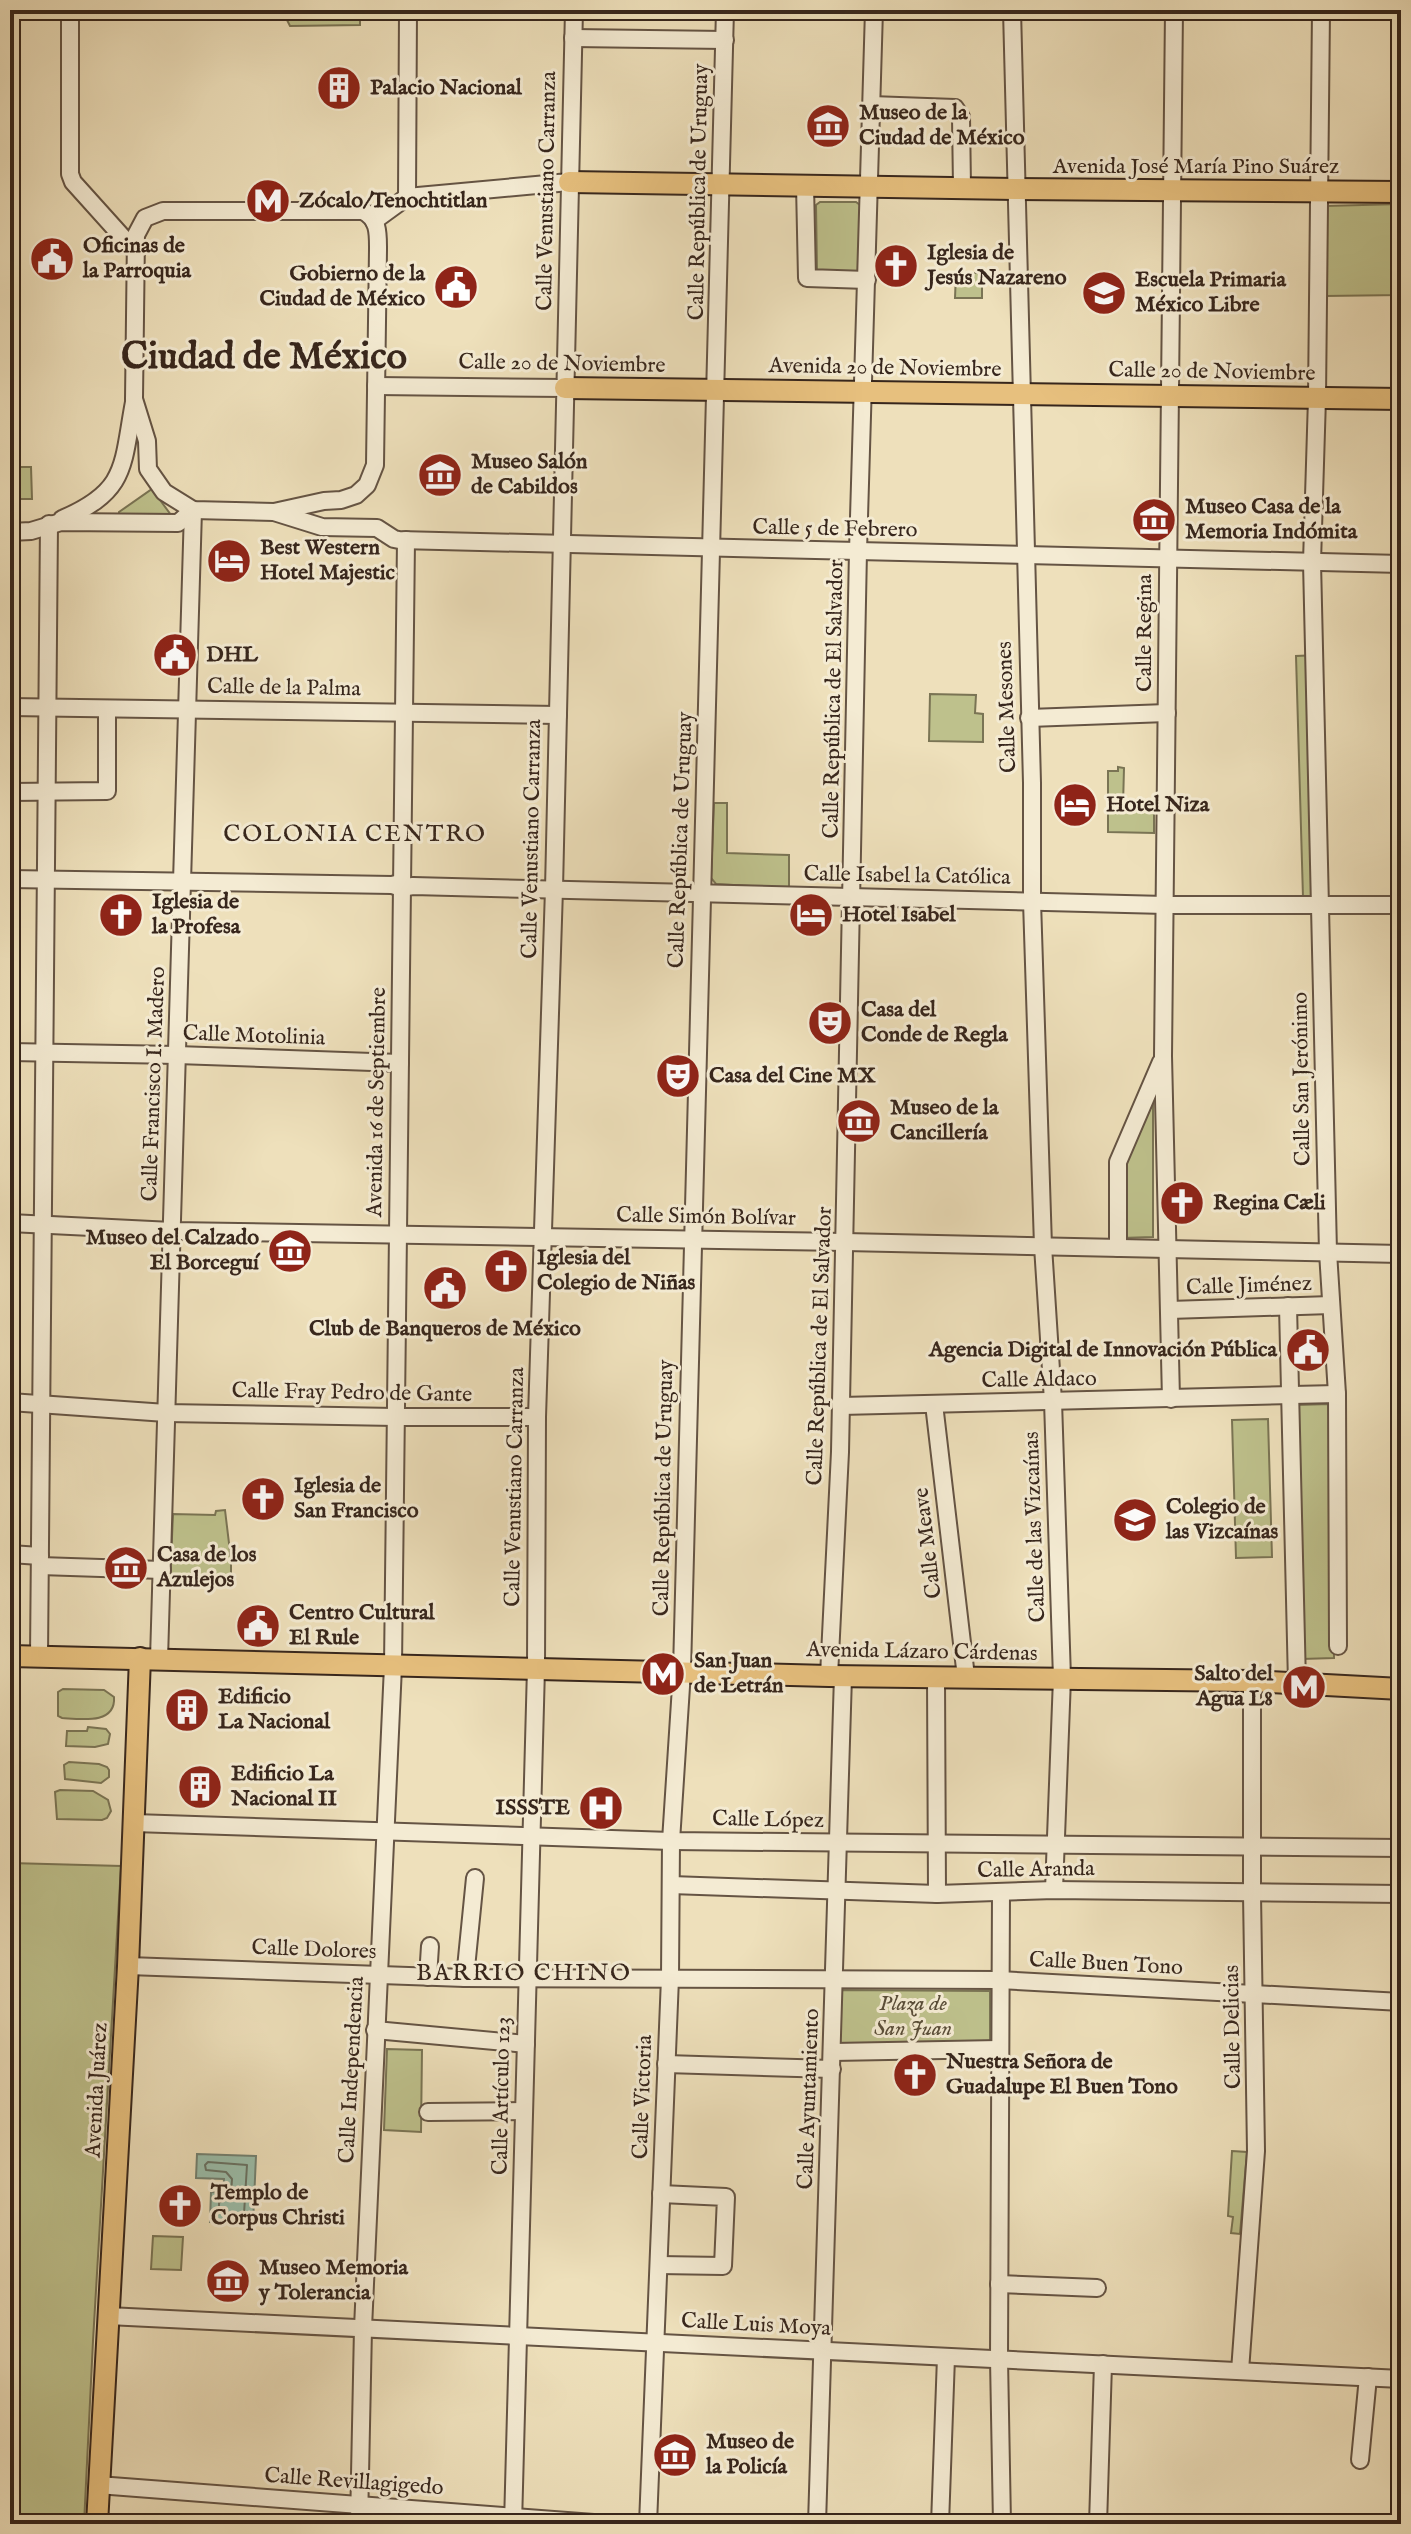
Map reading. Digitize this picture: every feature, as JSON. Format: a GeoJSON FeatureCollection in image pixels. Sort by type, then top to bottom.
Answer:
{"type":"FeatureCollection","features":[{"type":"Feature","properties":{"kind":"main road","name":"Avenida José María Pino Suárez"},"geometry":{"type":"LineString","coordinates":[[569,182],[1401,192]]}},
{"type":"Feature","properties":{"kind":"main road","name":"Calle 20 de Noviembre"},"geometry":{"type":"LineString","coordinates":[[565,388],[747,390]]}},
{"type":"Feature","properties":{"kind":"main road","name":"Avenida 20 de Noviembre"},"geometry":{"type":"LineString","coordinates":[[747,390],[1023,394]]}},
{"type":"Feature","properties":{"kind":"main road","name":"Calle 20 de Noviembre"},"geometry":{"type":"LineString","coordinates":[[1023,394],[1401,399]]}},
{"type":"Feature","properties":{"kind":"main road","name":"Avenida Lázaro Cárdenas"},"geometry":{"type":"LineString","coordinates":[[10,1656],[836,1676],[1252,1681],[1401,1689]]}},
{"type":"Feature","properties":{"kind":"main road","name":"Avenida Juárez"},"geometry":{"type":"LineString","coordinates":[[97,2524],[134,1823],[150,1658]]}},
{"type":"Feature","properties":{"kind":"street"},"geometry":{"type":"LineString","coordinates":[[70,10],[70,174],[73,182],[136,252]]}},
{"type":"Feature","properties":{"kind":"street"},"geometry":{"type":"LineString","coordinates":[[374,221],[407,197],[408,10]]}},
{"type":"Feature","properties":{"kind":"street","name":"Calle Venustiano Carranza"},"geometry":{"type":"LineString","coordinates":[[536,1668],[537,1417],[554,889],[574,10]]}},
{"type":"Feature","properties":{"kind":"street","name":"Calle República de Uruguay"},"geometry":{"type":"LineString","coordinates":[[682,1671],[725,10]]}},
{"type":"Feature","properties":{"kind":"street","name":"Calle República de El Salvador"},"geometry":{"type":"LineString","coordinates":[[836,1676],[858,551],[874,10]]}},
{"type":"Feature","properties":{"kind":"street","name":"Calle Mesones"},"geometry":{"type":"LineString","coordinates":[[1012,10],[1032,901],[1043,1246],[1053,1401]]}},
{"type":"Feature","properties":{"kind":"street","name":"Calle Regina"},"geometry":{"type":"LineString","coordinates":[[1118,1248],[1118,1162],[1163,1056],[1174,10]]}},
{"type":"Feature","properties":{"kind":"street"},"geometry":{"type":"LineString","coordinates":[[1312,562],[1321,10]]}},
{"type":"Feature","properties":{"kind":"street"},"geometry":{"type":"LineString","coordinates":[[573,38],[725,40]]}},
{"type":"Feature","properties":{"kind":"street"},"geometry":{"type":"LineString","coordinates":[[871,105],[955,108],[961,117],[962,187]]}},
{"type":"Feature","properties":{"kind":"street","name":"Avenida José María Pino Suárez"},"geometry":{"type":"LineString","coordinates":[[407,197],[569,182]]}},
{"type":"Feature","properties":{"kind":"street"},"geometry":{"type":"LineString","coordinates":[[805,185],[807,278],[867,280]]}},
{"type":"Feature","properties":{"kind":"street"},"geometry":{"type":"LineString","coordinates":[[10,532],[31,531],[96,502],[117,480],[125,460],[134,399],[136,235],[140,225],[152,214],[163,211],[363,211],[374,221],[378,231],[375,465],[367,485],[356,495],[274,512],[193,510],[164,492],[151,475],[147,441],[134,399]]}},
{"type":"Feature","properties":{"kind":"street","name":"Calle 20 de Noviembre"},"geometry":{"type":"LineString","coordinates":[[376,386],[565,388]]}},
{"type":"Feature","properties":{"kind":"street"},"geometry":{"type":"LineString","coordinates":[[49,524],[91,521],[178,523],[193,510]]}},
{"type":"Feature","properties":{"kind":"street","name":"Calle Francisco I. Madero"},"geometry":{"type":"LineString","coordinates":[[150,1658],[162,1570],[193,510]]}},
{"type":"Feature","properties":{"kind":"street","name":"Calle 5 de Febrero"},"geometry":{"type":"LineString","coordinates":[[274,512],[322,527],[377,528],[394,539],[406,540],[1401,564]]}},
{"type":"Feature","properties":{"kind":"street"},"geometry":{"type":"LineString","coordinates":[[39,1656],[49,524]]}},
{"type":"Feature","properties":{"kind":"street","name":"Avenida 16 de Septiembre"},"geometry":{"type":"LineString","coordinates":[[393,1666],[406,540]]}},
{"type":"Feature","properties":{"kind":"street","name":"Calle San Jerónimo"},"geometry":{"type":"LineString","coordinates":[[1312,562],[1328,1252]]}},
{"type":"Feature","properties":{"kind":"street","name":"Calle de la Palma"},"geometry":{"type":"LineString","coordinates":[[10,707],[558,715]]}},
{"type":"Feature","properties":{"kind":"street"},"geometry":{"type":"LineString","coordinates":[[10,792],[107,791],[107,709]]}},
{"type":"Feature","properties":{"kind":"street"},"geometry":{"type":"LineString","coordinates":[[1029,718],[1167,713]]}},
{"type":"Feature","properties":{"kind":"street","name":"Calle Isabel la Católica"},"geometry":{"type":"LineString","coordinates":[[10,879],[1165,905],[1401,905]]}},
{"type":"Feature","properties":{"kind":"street","name":"Calle Motolinia"},"geometry":{"type":"LineString","coordinates":[[10,1052],[400,1063]]}},
{"type":"Feature","properties":{"kind":"street"},"geometry":{"type":"LineString","coordinates":[[1163,1056],[1171,1399]]}},
{"type":"Feature","properties":{"kind":"street","name":"Calle Simón Bolívar"},"geometry":{"type":"LineString","coordinates":[[10,1223],[172,1231],[1401,1254]]}},
{"type":"Feature","properties":{"kind":"street"},"geometry":{"type":"LineString","coordinates":[[1328,1252],[1337,1394],[1338,1646]]}},
{"type":"Feature","properties":{"kind":"street","name":"Calle Jiménez"},"geometry":{"type":"LineString","coordinates":[[1169,1310],[1331,1305]]}},
{"type":"Feature","properties":{"kind":"street"},"geometry":{"type":"LineString","coordinates":[[1288,1306],[1297,1683]]}},
{"type":"Feature","properties":{"kind":"street","name":"Calle Aldaco"},"geometry":{"type":"LineString","coordinates":[[841,1406],[1337,1394]]}},
{"type":"Feature","properties":{"kind":"street","name":"Calle de las Vizcaínas"},"geometry":{"type":"LineString","coordinates":[[1053,1401],[1062,1678],[1054,1890]]}},
{"type":"Feature","properties":{"kind":"street","name":"Calle Fray Pedro de Gante"},"geometry":{"type":"LineString","coordinates":[[10,1402],[166,1413],[537,1417]]}},
{"type":"Feature","properties":{"kind":"street","name":"Calle Meave"},"geometry":{"type":"LineString","coordinates":[[934,1404],[966,1677]]}},
{"type":"Feature","properties":{"kind":"street"},"geometry":{"type":"LineString","coordinates":[[10,1554],[40,1561],[162,1570]]}},
{"type":"Feature","properties":{"kind":"street","name":"Calle Independencia"},"geometry":{"type":"LineString","coordinates":[[359,2524],[363,2328],[393,1666]]}},
{"type":"Feature","properties":{"kind":"street","name":"Calle Artículo 123"},"geometry":{"type":"LineString","coordinates":[[513,2520],[536,1668]]}},
{"type":"Feature","properties":{"kind":"street","name":"Calle Victoria"},"geometry":{"type":"LineString","coordinates":[[648,2524],[670,1978],[671,1841],[682,1671]]}},
{"type":"Feature","properties":{"kind":"street","name":"Calle Ayuntamiento"},"geometry":{"type":"LineString","coordinates":[[817,2524],[839,1844],[836,1676]]}},
{"type":"Feature","properties":{"kind":"street"},"geometry":{"type":"LineString","coordinates":[[936,1677],[937,1894]]}},
{"type":"Feature","properties":{"kind":"street","name":"Calle Delicias"},"geometry":{"type":"LineString","coordinates":[[1240,2371],[1256,2151],[1252,1681]]}},
{"type":"Feature","properties":{"kind":"street","name":"Calle López"},"geometry":{"type":"LineString","coordinates":[[134,1823],[671,1841],[1401,1848]]}},
{"type":"Feature","properties":{"kind":"street"},"geometry":{"type":"LineString","coordinates":[[465,1978],[475,1878]]}},
{"type":"Feature","properties":{"kind":"street","name":"Calle Aranda"},"geometry":{"type":"LineString","coordinates":[[671,1885],[937,1894],[1054,1890],[1401,1894]]}},
{"type":"Feature","properties":{"kind":"street"},"geometry":{"type":"LineString","coordinates":[[1001,1892],[999,2359],[1002,2524]]}},
{"type":"Feature","properties":{"kind":"street"},"geometry":{"type":"LineString","coordinates":[[428,1977],[430,1946]]}},
{"type":"Feature","properties":{"kind":"street","name":"Calle Dolores"},"geometry":{"type":"LineString","coordinates":[[128,1966],[465,1978],[835,1979]]}},
{"type":"Feature","properties":{"kind":"street","name":"Calle Buen Tono"},"geometry":{"type":"LineString","coordinates":[[835,1979],[999,1980],[1401,2002]]}},
{"type":"Feature","properties":{"kind":"street"},"geometry":{"type":"LineString","coordinates":[[375,2030],[526,2044]]}},
{"type":"Feature","properties":{"kind":"street"},"geometry":{"type":"LineString","coordinates":[[666,2064],[832,2061],[999,2049]]}},
{"type":"Feature","properties":{"kind":"street"},"geometry":{"type":"LineString","coordinates":[[428,2112],[524,2111]]}},
{"type":"Feature","properties":{"kind":"street"},"geometry":{"type":"LineString","coordinates":[[659,2265],[723,2266],[726,2197],[661,2194]]}},
{"type":"Feature","properties":{"kind":"street"},"geometry":{"type":"LineString","coordinates":[[999,2284],[1097,2288]]}},
{"type":"Feature","properties":{"kind":"street","name":"Calle Luis Moya"},"geometry":{"type":"LineString","coordinates":[[108,2316],[1401,2379]]}},
{"type":"Feature","properties":{"kind":"street"},"geometry":{"type":"LineString","coordinates":[[940,2524],[946,2357]]}},
{"type":"Feature","properties":{"kind":"street"},"geometry":{"type":"LineString","coordinates":[[1098,2524],[1103,2364]]}},
{"type":"Feature","properties":{"kind":"street"},"geometry":{"type":"LineString","coordinates":[[1360,2460],[1368,2377]]}},
{"type":"Feature","properties":{"kind":"street","name":"Calle Revillagigedo"},"geometry":{"type":"LineString","coordinates":[[98,2485],[359,2504],[513,2520],[607,2524]]}},
{"type":"Feature","properties":{"kind":"green space"},"geometry":{"type":"Polygon","coordinates":[[[282,10],[360,10],[360,25],[290,26],[282,10]]]}},
{"type":"Feature","properties":{"kind":"green space"},"geometry":{"type":"Polygon","coordinates":[[[820,202],[856,202],[860,205],[858,272],[817,271],[816,205],[820,202]]]}},
{"type":"Feature","properties":{"kind":"green space"},"geometry":{"type":"Polygon","coordinates":[[[1401,204],[1401,295],[1325,296],[1324,206],[1401,204]]]}},
{"type":"Feature","properties":{"kind":"green space"},"geometry":{"type":"Polygon","coordinates":[[[956,273],[982,273],[982,298],[955,298],[956,273]]]}},
{"type":"Feature","properties":{"kind":"green space"},"geometry":{"type":"Polygon","coordinates":[[[10,467],[31,467],[32,499],[10,499],[10,467]]]}},
{"type":"Feature","properties":{"kind":"green space"},"geometry":{"type":"Polygon","coordinates":[[[152,489],[171,515],[119,515],[119,512],[152,489]]]}},
{"type":"Feature","properties":{"kind":"green space"},"geometry":{"type":"Polygon","coordinates":[[[1318,655],[1323,897],[1303,897],[1296,656],[1318,655]]]}},
{"type":"Feature","properties":{"kind":"green space"},"geometry":{"type":"Polygon","coordinates":[[[930,694],[976,695],[975,713],[983,714],[983,742],[929,741],[930,694]]]}},
{"type":"Feature","properties":{"kind":"green space"},"geometry":{"type":"Polygon","coordinates":[[[1118,767],[1124,768],[1123,806],[1139,807],[1139,802],[1154,802],[1154,833],[1108,832],[1108,771],[1118,771],[1118,767]]]}},
{"type":"Feature","properties":{"kind":"green space"},"geometry":{"type":"Polygon","coordinates":[[[714,803],[727,803],[727,853],[789,855],[789,888],[716,884],[711,878],[714,803]]]}},
{"type":"Feature","properties":{"kind":"green space"},"geometry":{"type":"Polygon","coordinates":[[[1153,1091],[1153,1237],[1121,1238],[1122,1162],[1153,1091]]]}},
{"type":"Feature","properties":{"kind":"green space"},"geometry":{"type":"Polygon","coordinates":[[[1330,1404],[1334,1658],[1302,1659],[1297,1405],[1330,1404]]]}},
{"type":"Feature","properties":{"kind":"green space"},"geometry":{"type":"Polygon","coordinates":[[[1268,1419],[1272,1557],[1236,1558],[1232,1420],[1268,1419]]]}},
{"type":"Feature","properties":{"kind":"green space"},"geometry":{"type":"Polygon","coordinates":[[[225,1510],[231,1585],[170,1583],[173,1514],[215,1515],[216,1511],[225,1510]]]}},
{"type":"Feature","properties":{"kind":"green space"},"geometry":{"type":"Polygon","coordinates":[[[63,1689],[104,1690],[114,1697],[113,1706],[109,1712],[96,1718],[62,1718],[58,1716],[58,1692],[63,1689]]]}},
{"type":"Feature","properties":{"kind":"green space"},"geometry":{"type":"Polygon","coordinates":[[[88,1727],[106,1729],[110,1734],[108,1744],[66,1746],[67,1731],[87,1731],[88,1727]]]}},
{"type":"Feature","properties":{"kind":"green space"},"geometry":{"type":"Polygon","coordinates":[[[69,1762],[107,1767],[109,1777],[101,1783],[65,1779],[64,1765],[69,1762]]]}},
{"type":"Feature","properties":{"kind":"green space"},"geometry":{"type":"Polygon","coordinates":[[[93,1791],[108,1800],[111,1811],[102,1820],[57,1819],[55,1792],[93,1791]]]}},
{"type":"Feature","properties":{"kind":"green space"},"geometry":{"type":"Polygon","coordinates":[[[10,1863],[121,1866],[84,2524],[10,2524],[10,1863]]]}},
{"type":"Feature","properties":{"kind":"green space","name":"Plaza de San Juan"},"geometry":{"type":"Polygon","coordinates":[[[836,1990],[990,1991],[990,2044],[835,2043],[836,1990]]]}},
{"type":"Feature","properties":{"kind":"green space"},"geometry":{"type":"Polygon","coordinates":[[[387,2049],[422,2050],[421,2132],[384,2130],[387,2049]]]}},
{"type":"Feature","properties":{"kind":"green space"},"geometry":{"type":"Polygon","coordinates":[[[1232,2151],[1247,2152],[1240,2234],[1231,2233],[1233,2217],[1228,2216],[1232,2151]]]}},
{"type":"Feature","properties":{"kind":"green space"},"geometry":{"type":"Polygon","coordinates":[[[153,2236],[183,2237],[181,2270],[151,2269],[153,2236]]]}},
{"type":"Feature","properties":{"kind":"water"},"geometry":{"type":"Polygon","coordinates":[[[197,2154],[256,2156],[253,2223],[210,2222],[211,2192],[223,2193],[224,2179],[196,2178],[197,2154]]]}},
{"type":"Feature","properties":{"kind":"place","name":"Palacio Nacional"},"geometry":{"type":"Point","coordinates":[339,88]}},
{"type":"Feature","properties":{"kind":"place","name":"Museo de la Ciudad de México"},"geometry":{"type":"Point","coordinates":[828,126]}},
{"type":"Feature","properties":{"kind":"place","name":"Zócalo/Tenochtitlan"},"geometry":{"type":"Point","coordinates":[268,201]}},
{"type":"Feature","properties":{"kind":"place","name":"Oficinas de la Parroquia"},"geometry":{"type":"Point","coordinates":[52,259]}},
{"type":"Feature","properties":{"kind":"place","name":"Iglesia de Jesús Nazareno"},"geometry":{"type":"Point","coordinates":[896,266]}},
{"type":"Feature","properties":{"kind":"place","name":"Gobierno de la Ciudad de México"},"geometry":{"type":"Point","coordinates":[456,287]}},
{"type":"Feature","properties":{"kind":"place","name":"Escuela Primaria México Libre"},"geometry":{"type":"Point","coordinates":[1104,293]}},
{"type":"Feature","properties":{"kind":"place","name":"Museo Salón de Cabildos"},"geometry":{"type":"Point","coordinates":[440,475]}},
{"type":"Feature","properties":{"kind":"place","name":"Museo Casa de la Memoria Indómita"},"geometry":{"type":"Point","coordinates":[1154,520]}},
{"type":"Feature","properties":{"kind":"place","name":"Best Western Hotel Majestic"},"geometry":{"type":"Point","coordinates":[229,561]}},
{"type":"Feature","properties":{"kind":"place","name":"DHL"},"geometry":{"type":"Point","coordinates":[175,655]}},
{"type":"Feature","properties":{"kind":"place","name":"Hotel Niza"},"geometry":{"type":"Point","coordinates":[1075,805]}},
{"type":"Feature","properties":{"kind":"place","name":"Iglesia de la Profesa"},"geometry":{"type":"Point","coordinates":[121,915]}},
{"type":"Feature","properties":{"kind":"place","name":"Hotel Isabel"},"geometry":{"type":"Point","coordinates":[811,915]}},
{"type":"Feature","properties":{"kind":"place","name":"Casa del Conde de Regla"},"geometry":{"type":"Point","coordinates":[830,1023]}},
{"type":"Feature","properties":{"kind":"place","name":"Casa del Cine MX"},"geometry":{"type":"Point","coordinates":[678,1076]}},
{"type":"Feature","properties":{"kind":"place","name":"Museo de la Cancillería"},"geometry":{"type":"Point","coordinates":[859,1121]}},
{"type":"Feature","properties":{"kind":"place","name":"Regina Cæli"},"geometry":{"type":"Point","coordinates":[1182,1203]}},
{"type":"Feature","properties":{"kind":"place","name":"Museo del Calzado El Borceguí"},"geometry":{"type":"Point","coordinates":[290,1251]}},
{"type":"Feature","properties":{"kind":"place","name":"Iglesia del Colegio de Niñas"},"geometry":{"type":"Point","coordinates":[506,1271]}},
{"type":"Feature","properties":{"kind":"place","name":"Club de Banqueros de México"},"geometry":{"type":"Point","coordinates":[445,1288]}},
{"type":"Feature","properties":{"kind":"place","name":"Agencia Digital de Innovación Pública"},"geometry":{"type":"Point","coordinates":[1308,1350]}},
{"type":"Feature","properties":{"kind":"place","name":"Iglesia de San Francisco"},"geometry":{"type":"Point","coordinates":[263,1499]}},
{"type":"Feature","properties":{"kind":"place","name":"Colegio de las Vizcaínas"},"geometry":{"type":"Point","coordinates":[1135,1520]}},
{"type":"Feature","properties":{"kind":"place","name":"Casa de los Azulejos"},"geometry":{"type":"Point","coordinates":[126,1568]}},
{"type":"Feature","properties":{"kind":"place","name":"Centro Cultural El Rule"},"geometry":{"type":"Point","coordinates":[258,1626]}},
{"type":"Feature","properties":{"kind":"place","name":"San Juan de Letrán"},"geometry":{"type":"Point","coordinates":[663,1674]}},
{"type":"Feature","properties":{"kind":"place","name":"Salto del Agua L8"},"geometry":{"type":"Point","coordinates":[1304,1687]}},
{"type":"Feature","properties":{"kind":"place","name":"Edificio La Nacional"},"geometry":{"type":"Point","coordinates":[187,1710]}},
{"type":"Feature","properties":{"kind":"place","name":"Edificio La Nacional II"},"geometry":{"type":"Point","coordinates":[200,1787]}},
{"type":"Feature","properties":{"kind":"place","name":"ISSSTE"},"geometry":{"type":"Point","coordinates":[601,1808]}},
{"type":"Feature","properties":{"kind":"place","name":"Nuestra Señora de Guadalupe El Buen Tono"},"geometry":{"type":"Point","coordinates":[915,2075]}},
{"type":"Feature","properties":{"kind":"place","name":"Templo de Corpus Christi"},"geometry":{"type":"Point","coordinates":[180,2206]}},
{"type":"Feature","properties":{"kind":"place","name":"Museo Memoria y Tolerancia"},"geometry":{"type":"Point","coordinates":[228,2281]}},
{"type":"Feature","properties":{"kind":"place","name":"Museo de la Policía"},"geometry":{"type":"Point","coordinates":[675,2455]}},
{"type":"Feature","properties":{"kind":"district","name":"Ciudad de México"},"geometry":{"type":"Point","coordinates":[264,358]}},
{"type":"Feature","properties":{"kind":"district","name":"COLONIA CENTRO"},"geometry":{"type":"Point","coordinates":[355,834]}},
{"type":"Feature","properties":{"kind":"district","name":"BARRIO CHINO"},"geometry":{"type":"Point","coordinates":[524,1973]}}]}
